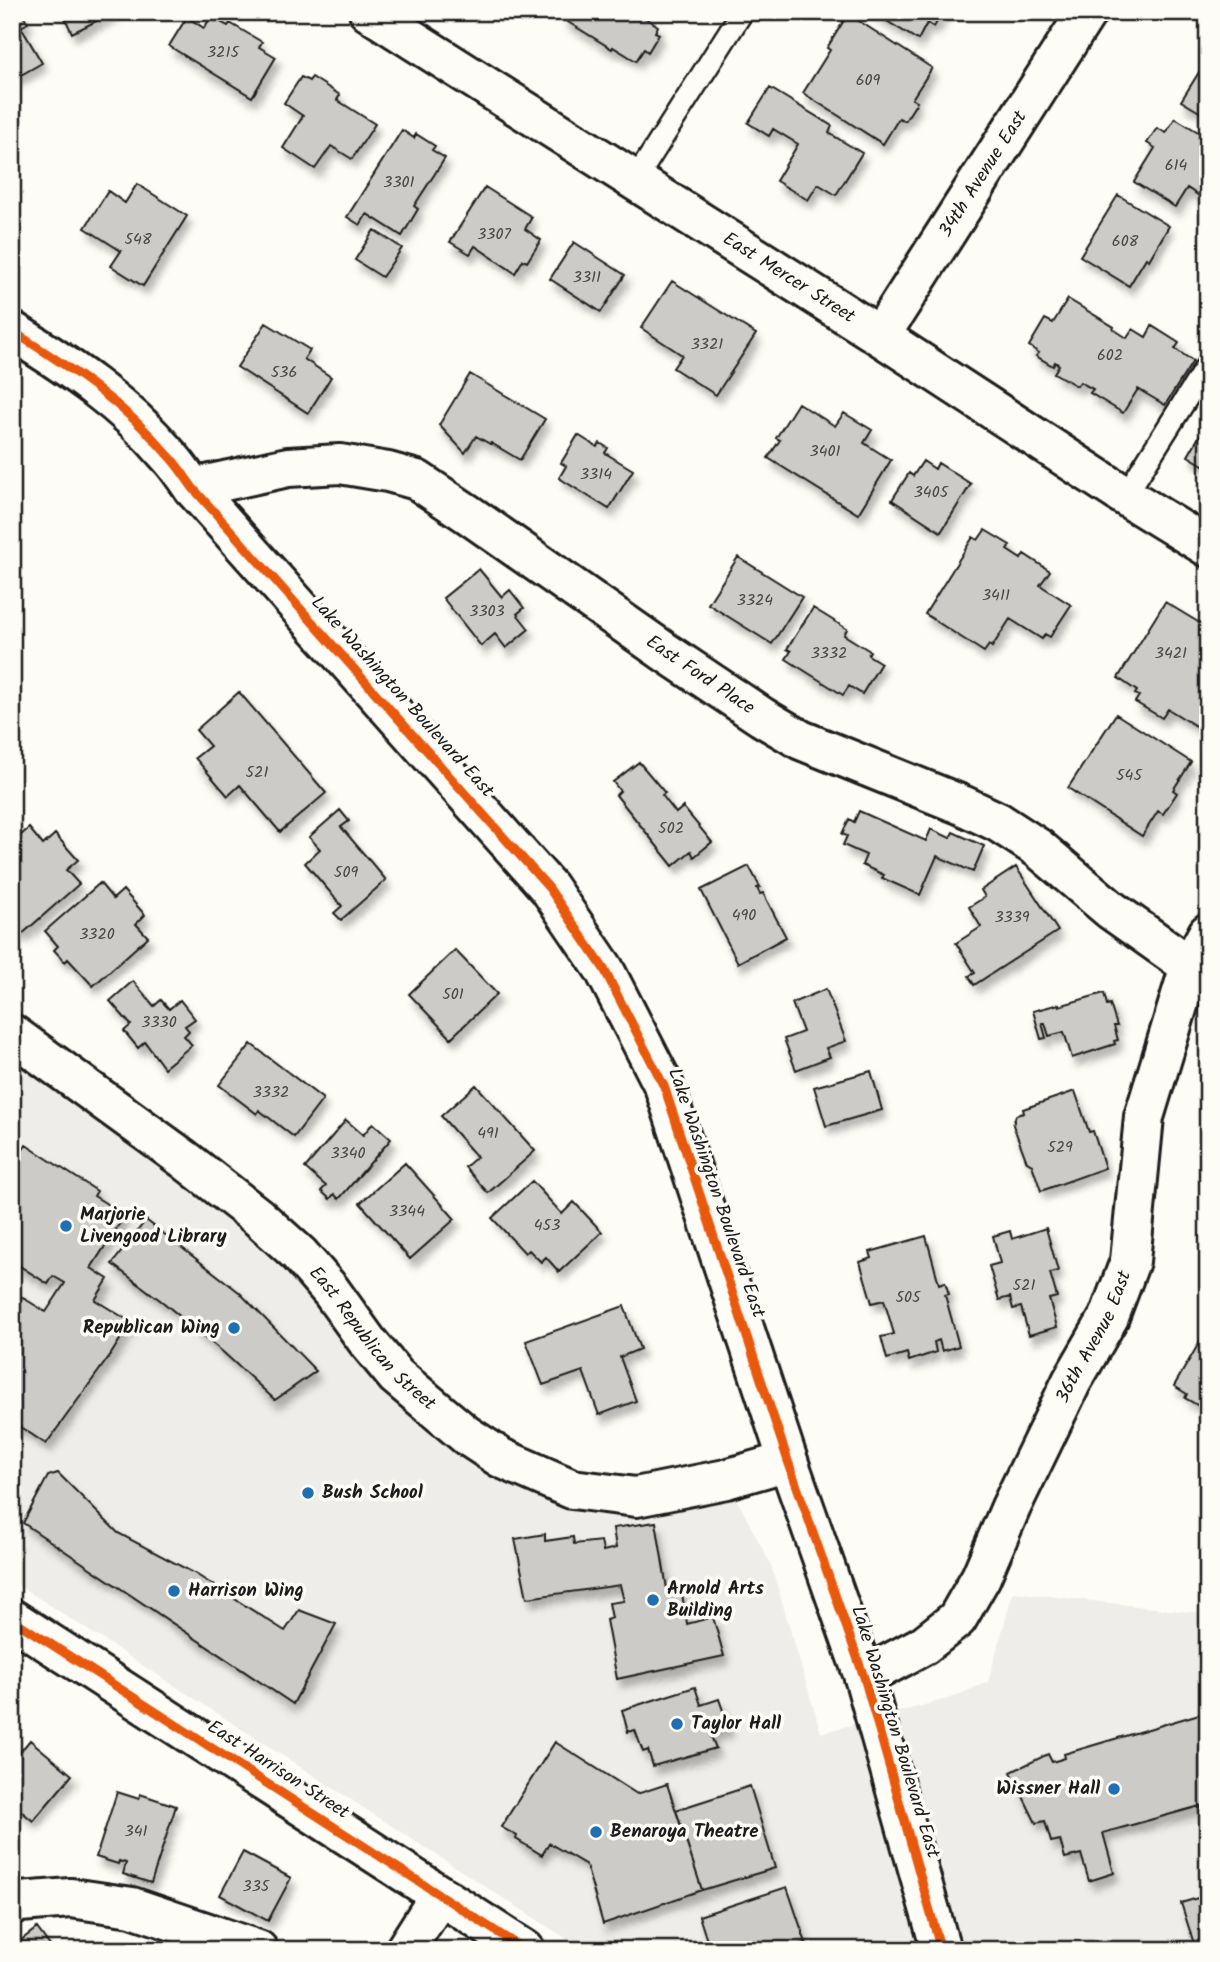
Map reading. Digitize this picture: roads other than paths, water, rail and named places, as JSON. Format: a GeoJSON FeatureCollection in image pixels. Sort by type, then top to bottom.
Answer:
{"type":"FeatureCollection","features":[{"type":"Feature","properties":{"kind":"street","name":"East Mercer Street"},"geometry":{"type":"LineString","coordinates":[[369,12],[409,23],[634,182],[1208,547]]}},
{"type":"Feature","properties":{"kind":"street","name":"34th Avenue East"},"geometry":{"type":"LineString","coordinates":[[880,336],[1087,12]]}},
{"type":"Feature","properties":{"kind":"street","name":"Lake Washington Boulevard East"},"geometry":{"type":"LineString","coordinates":[[12,331],[71,368],[122,408],[167,453],[193,488],[549,888],[604,969],[664,1086],[788,1461],[864,1677],[941,1950]]}},
{"type":"Feature","properties":{"kind":"street","name":"East Ford Place"},"geometry":{"type":"LineString","coordinates":[[193,488],[288,467],[340,464],[417,480],[772,723],[801,740],[998,822],[1038,848],[1122,919],[1199,949]]}},
{"type":"Feature","properties":{"kind":"street","name":"36th Avenue East"},"geometry":{"type":"LineString","coordinates":[[864,1677],[924,1645],[957,1619],[981,1577],[1011,1507],[1072,1381],[1109,1317],[1129,1261],[1144,1117],[1199,949]]}},
{"type":"Feature","properties":{"kind":"street","name":"East Republican Street"},"geometry":{"type":"LineString","coordinates":[[12,1034],[184,1159],[258,1217],[299,1254],[396,1376],[466,1434],[501,1458],[572,1489],[636,1497],[726,1479],[788,1461]]}},
{"type":"Feature","properties":{"kind":"street","name":"East Harrison Street"},"geometry":{"type":"LineString","coordinates":[[12,1619],[525,1950]]}},
{"type":"Feature","properties":{"kind":"street"},"geometry":{"type":"LineString","coordinates":[[405,1950],[440,1895]]}},
{"type":"Feature","properties":{"kind":"street"},"geometry":{"type":"LineString","coordinates":[[12,1905],[71,1898],[132,1907],[258,1950]]}},
{"type":"Feature","properties":{"kind":"lane"},"geometry":{"type":"LineString","coordinates":[[634,182],[743,12]]}},
{"type":"Feature","properties":{"kind":"lane"},"geometry":{"type":"LineString","coordinates":[[1125,496],[1208,363]]}},
{"type":"Feature","properties":{"kind":"place","name":"Marjorie Livengood Library"},"geometry":{"type":"Point","coordinates":[66,1226]}},
{"type":"Feature","properties":{"kind":"place","name":"Republican Wing"},"geometry":{"type":"Point","coordinates":[234,1328]}},
{"type":"Feature","properties":{"kind":"place","name":"Bush School"},"geometry":{"type":"Point","coordinates":[308,1493]}},
{"type":"Feature","properties":{"kind":"place","name":"Harrison Wing"},"geometry":{"type":"Point","coordinates":[174,1591]}},
{"type":"Feature","properties":{"kind":"place","name":"Arnold Arts Building"},"geometry":{"type":"Point","coordinates":[653,1600]}},
{"type":"Feature","properties":{"kind":"place","name":"Taylor Hall"},"geometry":{"type":"Point","coordinates":[677,1724]}},
{"type":"Feature","properties":{"kind":"place","name":"Wissner Hall"},"geometry":{"type":"Point","coordinates":[1114,1789]}},
{"type":"Feature","properties":{"kind":"place","name":"Benaroya Theatre"},"geometry":{"type":"Point","coordinates":[596,1832]}}]}
